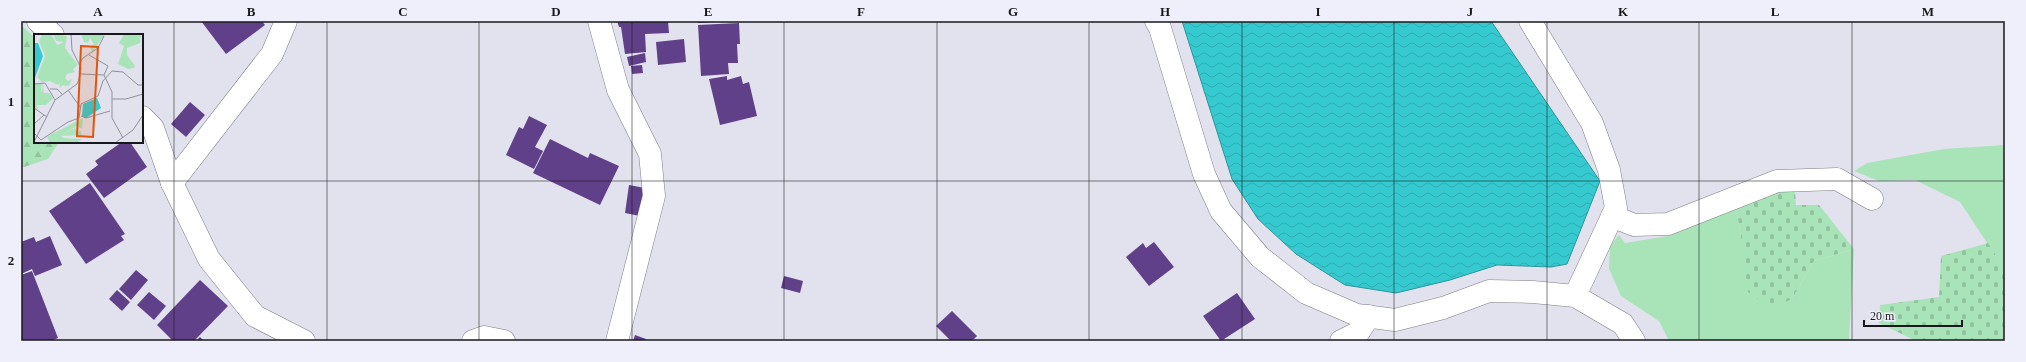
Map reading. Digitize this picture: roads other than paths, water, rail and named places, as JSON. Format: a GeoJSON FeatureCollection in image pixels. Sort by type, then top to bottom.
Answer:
{"type":"FeatureCollection","features":[{"type":"Feature","properties":{"kind":"street"},"geometry":{"type":"LineString","coordinates":[[38,21],[53,34]]}},
{"type":"Feature","properties":{"kind":"street"},"geometry":{"type":"LineString","coordinates":[[172,183],[272,54],[286,21]]}},
{"type":"Feature","properties":{"kind":"street"},"geometry":{"type":"LineString","coordinates":[[599,21],[618,90],[650,154],[654,196],[617,341]]}},
{"type":"Feature","properties":{"kind":"street"},"geometry":{"type":"LineString","coordinates":[[1156,21],[1160,28],[1204,174],[1221,211],[1260,257],[1306,293],[1357,315],[1395,320],[1443,308],[1489,291],[1534,292],[1575,296],[1623,324],[1634,341]]}},
{"type":"Feature","properties":{"kind":"street"},"geometry":{"type":"LineString","coordinates":[[1530,21],[1592,124],[1609,170],[1616,208],[1575,296]]}},
{"type":"Feature","properties":{"kind":"street"},"geometry":{"type":"LineString","coordinates":[[143,118],[153,128],[172,183],[209,260],[255,316],[304,341]]}},
{"type":"Feature","properties":{"kind":"street"},"geometry":{"type":"LineString","coordinates":[[1612,216],[1634,225],[1668,224],[1777,180],[1836,179],[1872,199]]}},
{"type":"Feature","properties":{"kind":"street"},"geometry":{"type":"LineString","coordinates":[[1341,341],[1358,332],[1369,316]]}},
{"type":"Feature","properties":{"kind":"street"},"geometry":{"type":"LineString","coordinates":[[473,341],[484,338],[504,341]]}},
{"type":"Feature","properties":{"kind":"water"},"geometry":{"type":"Polygon","coordinates":[[[1182,21],[1491,21],[1600,181],[1567,264],[1551,267],[1497,265],[1450,280],[1396,293],[1345,285],[1296,254],[1258,219],[1232,179],[1182,21]]]}}]}
